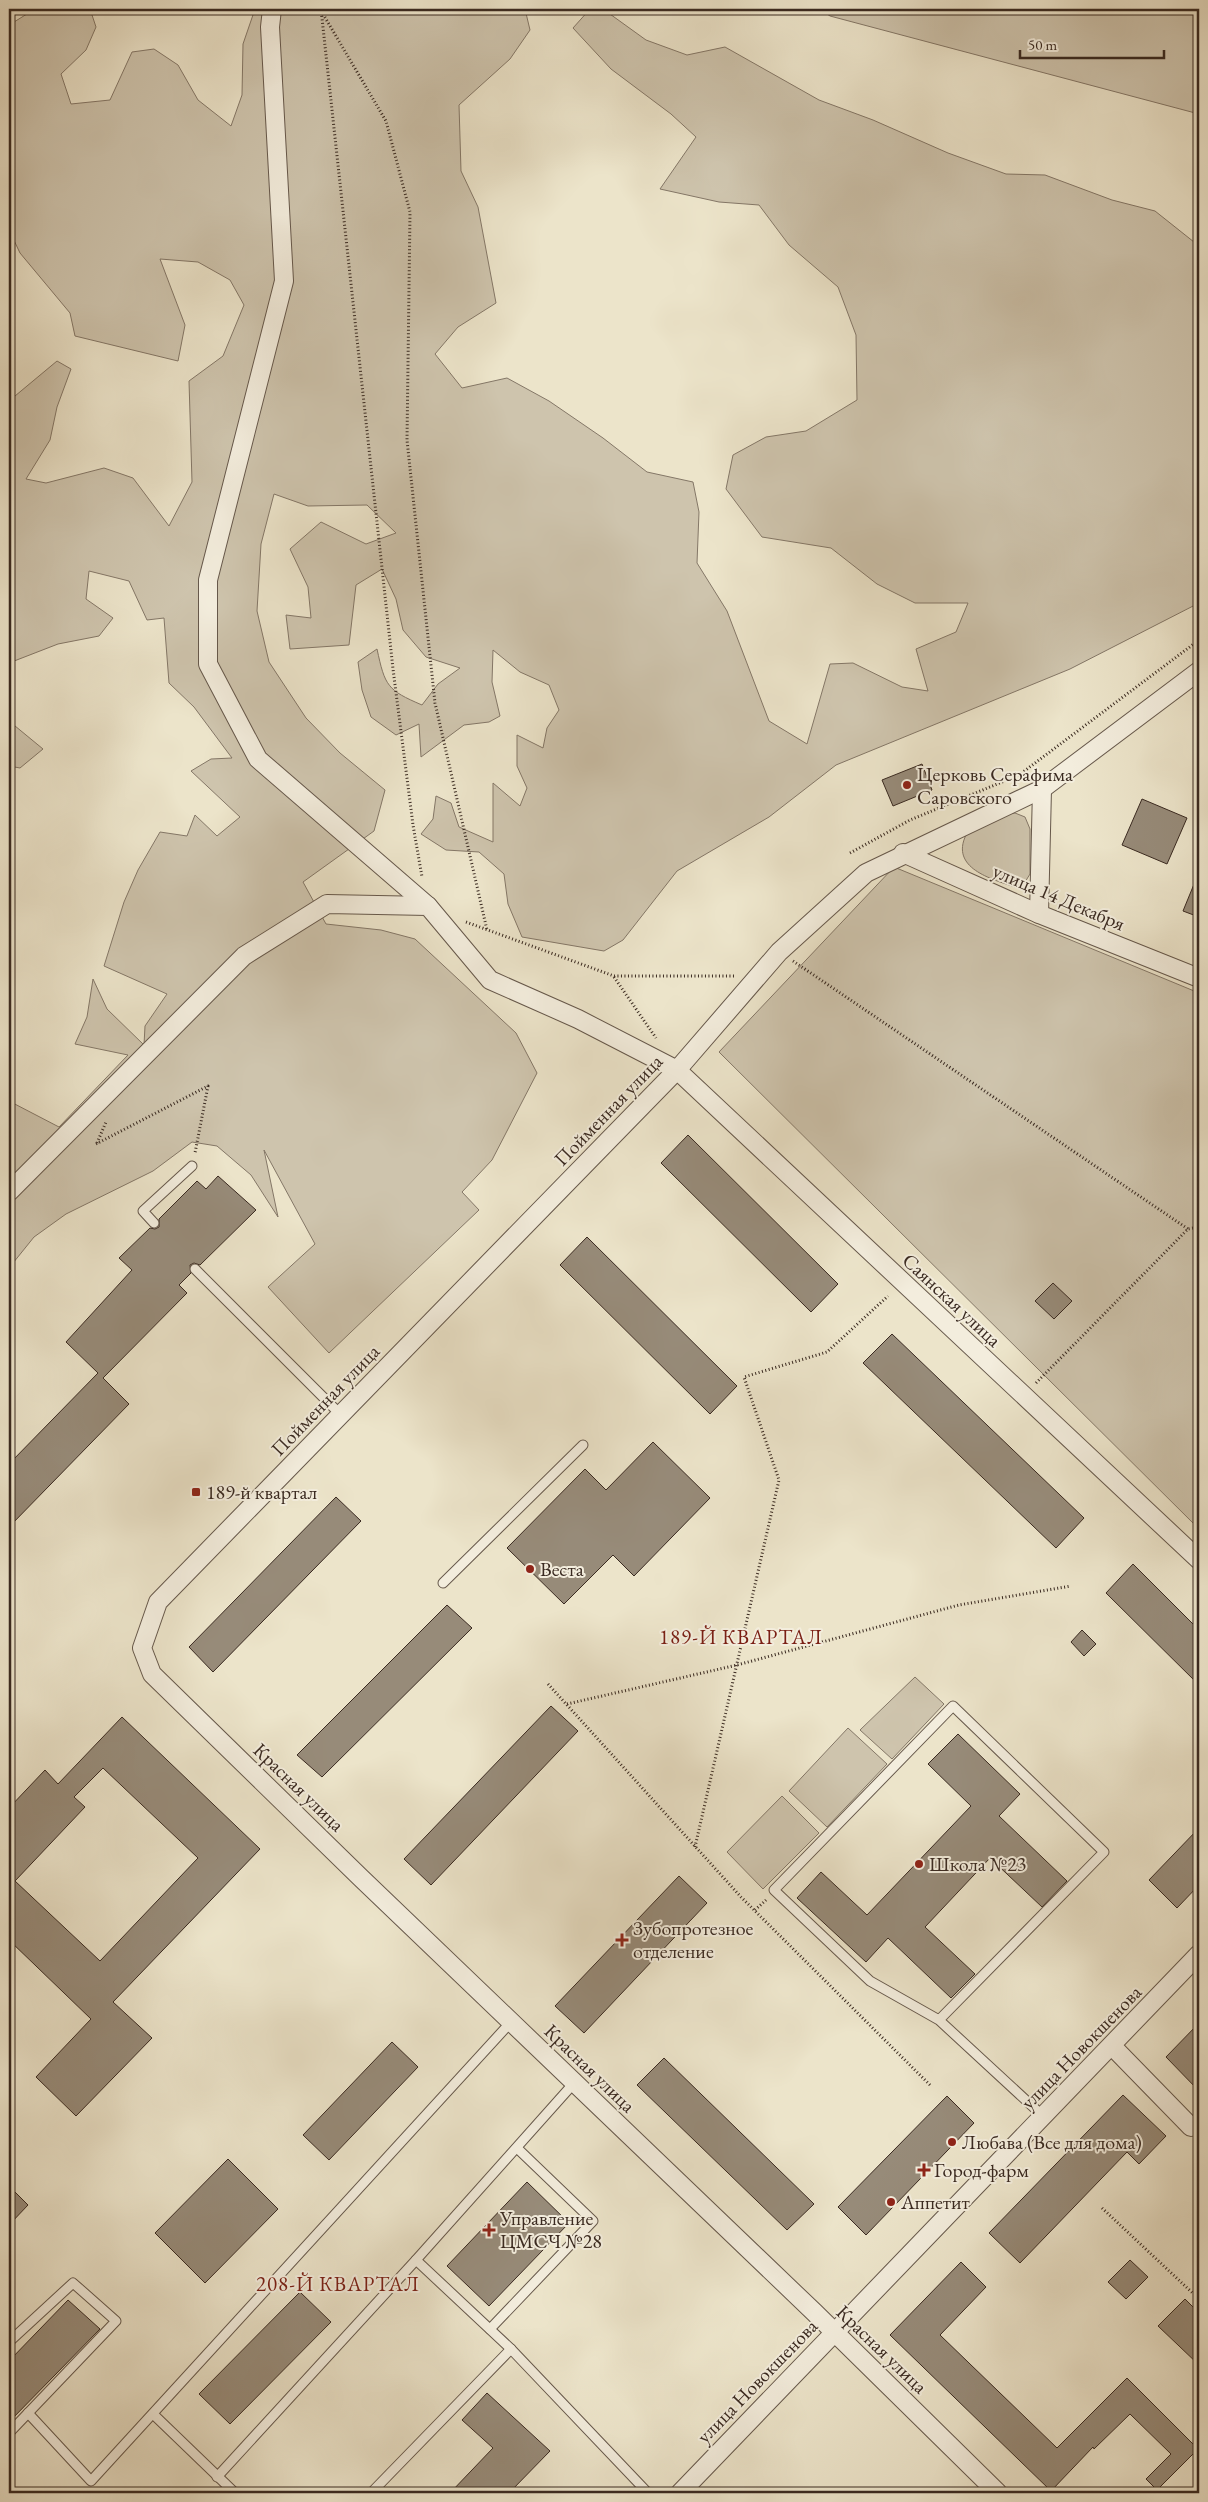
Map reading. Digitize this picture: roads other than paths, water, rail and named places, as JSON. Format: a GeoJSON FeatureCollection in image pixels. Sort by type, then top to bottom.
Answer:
{"type":"FeatureCollection","features":[{"type":"Feature","properties":{"kind":"street","name":"Саянская улица"},"geometry":{"type":"LineString","coordinates":[[272,9],[270,26],[284,281],[208,580],[208,664],[258,759],[428,906],[490,980],[578,1019],[677,1070],[1199,1560]]}},
{"type":"Feature","properties":{"kind":"street","name":"Пойменная улица"},"geometry":{"type":"LineString","coordinates":[[152,1674],[142,1648],[158,1602],[677,1070],[779,952],[866,873],[903,853],[1042,789],[1199,670]]}},
{"type":"Feature","properties":{"kind":"street"},"geometry":{"type":"LineString","coordinates":[[1039,914],[1042,789]]}},
{"type":"Feature","properties":{"kind":"street","name":"улица 14 Декабря"},"geometry":{"type":"LineString","coordinates":[[903,853],[1039,914],[1199,978]]}},
{"type":"Feature","properties":{"kind":"street"},"geometry":{"type":"LineString","coordinates":[[9,1192],[244,956],[327,904],[428,906]]}},
{"type":"Feature","properties":{"kind":"street","name":"Красная улица"},"geometry":{"type":"LineString","coordinates":[[152,1674],[574,2083],[834,2331],[998,2493]]}},
{"type":"Feature","properties":{"kind":"street","name":"улица Новокшенова"},"geometry":{"type":"LineString","coordinates":[[680,2493],[1199,1954]]}},
{"type":"Feature","properties":{"kind":"street"},"geometry":{"type":"LineString","coordinates":[[1112,2046],[1191,2127]]}},
{"type":"Feature","properties":{"kind":"lane"},"geometry":{"type":"LineString","coordinates":[[154,1223],[143,1211],[192,1166]]}},
{"type":"Feature","properties":{"kind":"lane"},"geometry":{"type":"LineString","coordinates":[[195,1269],[340,1414]]}},
{"type":"Feature","properties":{"kind":"lane"},"geometry":{"type":"LineString","coordinates":[[443,1583],[583,1445]]}},
{"type":"Feature","properties":{"kind":"lane"},"geometry":{"type":"LineString","coordinates":[[938,2020],[1104,1852],[953,1706],[774,1890],[870,1981],[938,2020],[1043,2116]]}},
{"type":"Feature","properties":{"kind":"lane"},"geometry":{"type":"LineString","coordinates":[[28,2413],[91,2481],[511,2022]]}},
{"type":"Feature","properties":{"kind":"lane"},"geometry":{"type":"LineString","coordinates":[[217,2477],[416,2260],[574,2083]]}},
{"type":"Feature","properties":{"kind":"lane"},"geometry":{"type":"LineString","coordinates":[[490,2329],[593,2221],[517,2148]]}},
{"type":"Feature","properties":{"kind":"lane"},"geometry":{"type":"LineString","coordinates":[[416,2260],[511,2349],[648,2493]]}},
{"type":"Feature","properties":{"kind":"lane"},"geometry":{"type":"LineString","coordinates":[[9,2342],[73,2283],[116,2320],[9,2433]]}},
{"type":"Feature","properties":{"kind":"lane"},"geometry":{"type":"LineString","coordinates":[[371,2493],[511,2349]]}},
{"type":"Feature","properties":{"kind":"lane"},"geometry":{"type":"LineString","coordinates":[[153,2414],[235,2493]]}},
{"type":"Feature","properties":{"kind":"place","name":"Церковь Серафима Саровского"},"geometry":{"type":"Point","coordinates":[907,785]}},
{"type":"Feature","properties":{"kind":"place","name":"189-й квартал"},"geometry":{"type":"Point","coordinates":[196,1492]}},
{"type":"Feature","properties":{"kind":"place","name":"Веста"},"geometry":{"type":"Point","coordinates":[530,1569]}},
{"type":"Feature","properties":{"kind":"place","name":"Школа №23"},"geometry":{"type":"Point","coordinates":[919,1864]}},
{"type":"Feature","properties":{"kind":"place","name":"Зубопротезное отделение"},"geometry":{"type":"Point","coordinates":[622,1940]}},
{"type":"Feature","properties":{"kind":"place","name":"Любава (Все для дома)"},"geometry":{"type":"Point","coordinates":[952,2142]}},
{"type":"Feature","properties":{"kind":"place","name":"Город-фарм"},"geometry":{"type":"Point","coordinates":[924,2170]}},
{"type":"Feature","properties":{"kind":"place","name":"Аппетит"},"geometry":{"type":"Point","coordinates":[891,2202]}},
{"type":"Feature","properties":{"kind":"place","name":"Управление ЦМСЧ №28"},"geometry":{"type":"Point","coordinates":[489,2230]}},
{"type":"Feature","properties":{"kind":"district","name":"189-Й КВАРТАЛ"},"geometry":{"type":"Point","coordinates":[741,1636]}},
{"type":"Feature","properties":{"kind":"district","name":"208-Й КВАРТАЛ"},"geometry":{"type":"Point","coordinates":[338,2283]}}]}
